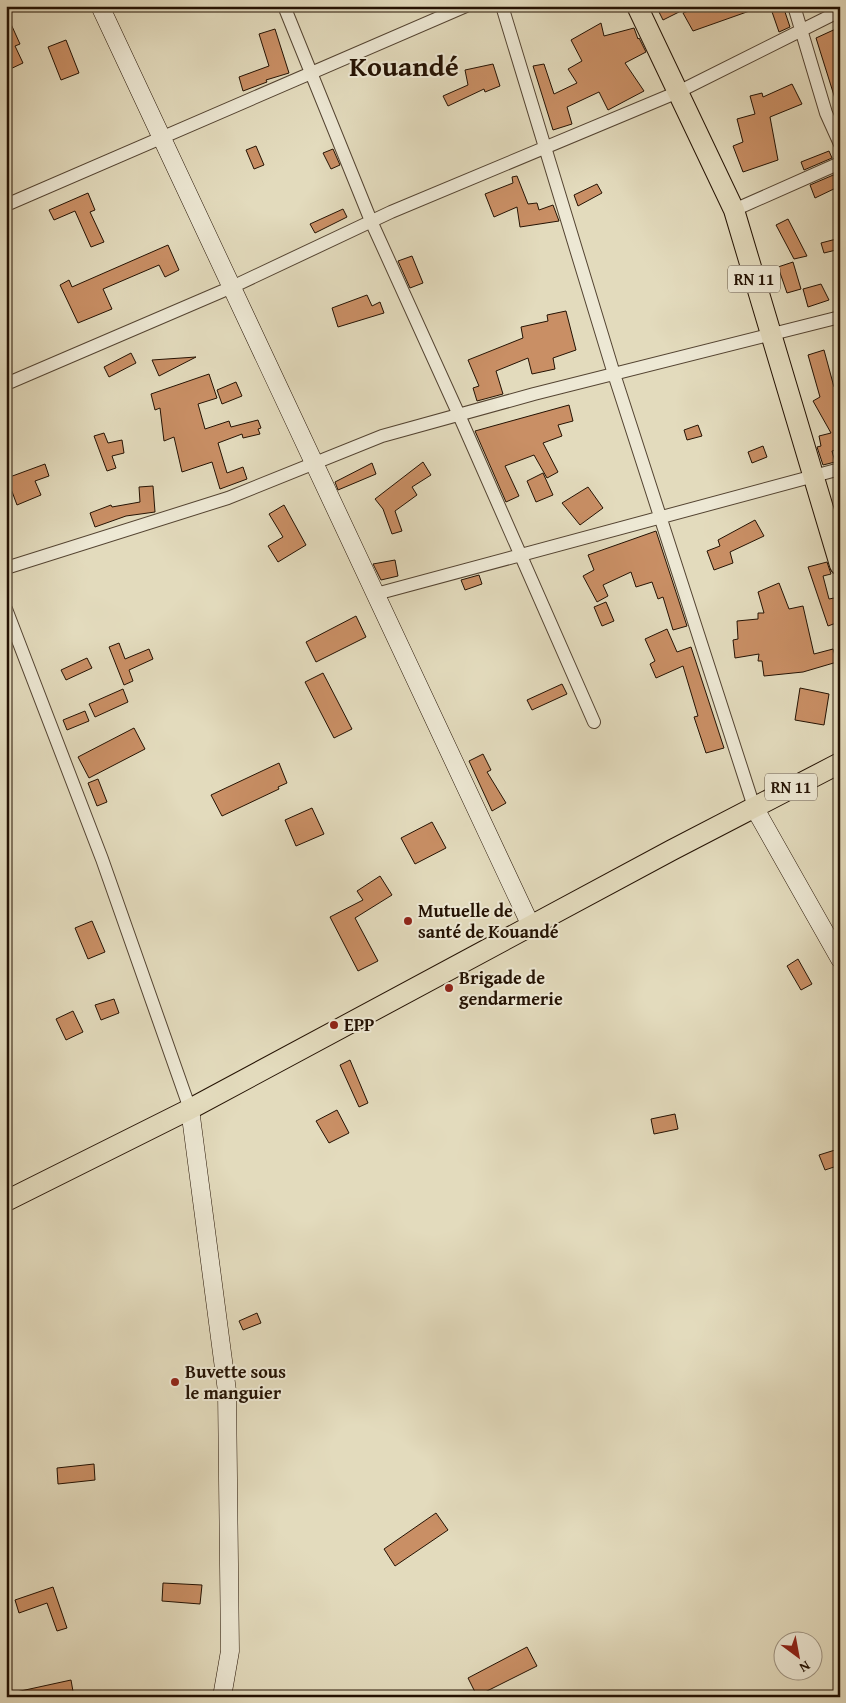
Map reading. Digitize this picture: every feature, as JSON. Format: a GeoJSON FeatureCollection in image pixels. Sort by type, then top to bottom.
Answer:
{"type":"FeatureCollection","features":[{"type":"Feature","properties":{"kind":"main road","name":"RN 11"},"geometry":{"type":"LineString","coordinates":[[637,6],[734,210],[812,477],[840,565]]}},
{"type":"Feature","properties":{"kind":"main road","name":"RN 11"},"geometry":{"type":"LineString","coordinates":[[754,807],[834,765],[840,750]]}},
{"type":"Feature","properties":{"kind":"main road"},"geometry":{"type":"LineString","coordinates":[[6,1201],[190,1109],[754,807]]}},
{"type":"Feature","properties":{"kind":"street"},"geometry":{"type":"LineString","coordinates":[[100,6],[532,926]]}},
{"type":"Feature","properties":{"kind":"street"},"geometry":{"type":"LineString","coordinates":[[284,6],[371,221],[521,554],[594,722]]}},
{"type":"Feature","properties":{"kind":"street"},"geometry":{"type":"LineString","coordinates":[[6,205],[466,6]]}},
{"type":"Feature","properties":{"kind":"street"},"geometry":{"type":"LineString","coordinates":[[502,6],[614,374],[754,807],[840,959]]}},
{"type":"Feature","properties":{"kind":"street"},"geometry":{"type":"LineString","coordinates":[[794,6],[826,113],[840,144]]}},
{"type":"Feature","properties":{"kind":"street"},"geometry":{"type":"LineString","coordinates":[[6,384],[232,287],[371,221],[678,92],[840,11]]}},
{"type":"Feature","properties":{"kind":"street"},"geometry":{"type":"LineString","coordinates":[[734,210],[840,163]]}},
{"type":"Feature","properties":{"kind":"street"},"geometry":{"type":"LineString","coordinates":[[6,568],[228,498],[382,436],[614,374],[840,317]]}},
{"type":"Feature","properties":{"kind":"street"},"geometry":{"type":"LineString","coordinates":[[376,594],[840,469]]}},
{"type":"Feature","properties":{"kind":"street"},"geometry":{"type":"LineString","coordinates":[[6,609],[102,859],[190,1109],[227,1391],[230,1651],[222,1697]]}},
{"type":"Feature","properties":{"kind":"building"},"geometry":{"type":"Polygon","coordinates":[[[656,6],[691,6],[663,20],[656,6]]]}},
{"type":"Feature","properties":{"kind":"building"},"geometry":{"type":"Polygon","coordinates":[[[702,6],[757,6],[758,8],[693,31],[683,13],[702,6]]]}},
{"type":"Feature","properties":{"kind":"building"},"geometry":{"type":"Polygon","coordinates":[[[770,6],[783,6],[790,27],[779,32],[770,6]]]}},
{"type":"Feature","properties":{"kind":"building"},"geometry":{"type":"Polygon","coordinates":[[[6,13],[20,44],[15,46],[23,63],[6,71],[6,13]]]}},
{"type":"Feature","properties":{"kind":"building"},"geometry":{"type":"Polygon","coordinates":[[[601,23],[604,36],[634,28],[646,52],[625,63],[644,91],[608,110],[599,92],[567,107],[572,124],[553,130],[533,66],[544,64],[554,94],[577,83],[568,69],[582,61],[571,40],[601,23]]]}},
{"type":"Feature","properties":{"kind":"building"},"geometry":{"type":"Polygon","coordinates":[[[840,27],[840,104],[837,105],[816,38],[840,27]]]}},
{"type":"Feature","properties":{"kind":"building"},"geometry":{"type":"Polygon","coordinates":[[[275,29],[289,73],[266,80],[267,82],[243,91],[239,77],[269,66],[259,34],[275,29]]]}},
{"type":"Feature","properties":{"kind":"building"},"geometry":{"type":"Polygon","coordinates":[[[66,40],[79,73],[61,80],[48,47],[66,40]]]}},
{"type":"Feature","properties":{"kind":"building"},"geometry":{"type":"Polygon","coordinates":[[[493,64],[500,86],[485,92],[484,89],[448,106],[443,96],[468,85],[465,70],[493,64]]]}},
{"type":"Feature","properties":{"kind":"building"},"geometry":{"type":"Polygon","coordinates":[[[792,84],[802,104],[770,117],[778,160],[743,172],[733,146],[743,142],[737,119],[755,114],[750,96],[762,93],[763,97],[792,84]]]}},
{"type":"Feature","properties":{"kind":"building"},"geometry":{"type":"Polygon","coordinates":[[[256,146],[264,165],[254,169],[246,150],[256,146]]]}},
{"type":"Feature","properties":{"kind":"building"},"geometry":{"type":"Polygon","coordinates":[[[333,149],[340,165],[331,169],[323,153],[333,149]]]}},
{"type":"Feature","properties":{"kind":"building"},"geometry":{"type":"Polygon","coordinates":[[[829,151],[832,158],[804,170],[801,162],[829,151]]]}},
{"type":"Feature","properties":{"kind":"building"},"geometry":{"type":"Polygon","coordinates":[[[838,173],[840,186],[815,198],[810,185],[838,173]]]}},
{"type":"Feature","properties":{"kind":"building"},"geometry":{"type":"Polygon","coordinates":[[[517,176],[528,204],[537,203],[539,210],[553,205],[559,221],[520,227],[517,207],[494,217],[485,194],[513,183],[512,177],[517,176]]]}},
{"type":"Feature","properties":{"kind":"building"},"geometry":{"type":"Polygon","coordinates":[[[597,184],[602,193],[578,206],[574,195],[597,184]]]}},
{"type":"Feature","properties":{"kind":"building"},"geometry":{"type":"Polygon","coordinates":[[[88,193],[95,210],[90,212],[104,242],[91,247],[75,211],[54,220],[49,210],[88,193]]]}},
{"type":"Feature","properties":{"kind":"building"},"geometry":{"type":"Polygon","coordinates":[[[343,209],[347,217],[315,233],[310,224],[343,209]]]}},
{"type":"Feature","properties":{"kind":"building"},"geometry":{"type":"Polygon","coordinates":[[[788,219],[807,256],[794,259],[776,225],[788,219]]]}},
{"type":"Feature","properties":{"kind":"building"},"geometry":{"type":"Polygon","coordinates":[[[840,238],[840,249],[824,253],[821,243],[840,238]]]}},
{"type":"Feature","properties":{"kind":"building"},"geometry":{"type":"Polygon","coordinates":[[[168,245],[179,270],[165,277],[159,265],[103,289],[112,309],[78,323],[60,285],[69,280],[72,287],[168,245]]]}},
{"type":"Feature","properties":{"kind":"building"},"geometry":{"type":"Polygon","coordinates":[[[412,256],[423,283],[410,288],[398,261],[412,256]]]}},
{"type":"Feature","properties":{"kind":"building"},"geometry":{"type":"Polygon","coordinates":[[[793,262],[801,289],[787,293],[778,267],[793,262]]]}},
{"type":"Feature","properties":{"kind":"building"},"geometry":{"type":"Polygon","coordinates":[[[821,284],[829,300],[808,307],[803,289],[821,284]]]}},
{"type":"Feature","properties":{"kind":"building"},"geometry":{"type":"Polygon","coordinates":[[[367,295],[372,306],[380,302],[384,313],[338,327],[332,308],[367,295]]]}},
{"type":"Feature","properties":{"kind":"building"},"geometry":{"type":"Polygon","coordinates":[[[566,311],[576,350],[553,358],[555,369],[532,374],[528,358],[496,371],[503,394],[477,401],[473,388],[479,386],[468,360],[523,338],[521,327],[548,321],[547,315],[566,311]]]}},
{"type":"Feature","properties":{"kind":"building"},"geometry":{"type":"Polygon","coordinates":[[[824,350],[834,387],[840,385],[840,449],[832,451],[835,462],[823,465],[817,447],[821,446],[819,436],[831,433],[813,401],[820,397],[808,355],[824,350]]]}},
{"type":"Feature","properties":{"kind":"building"},"geometry":{"type":"Polygon","coordinates":[[[131,353],[136,363],[109,377],[104,367],[131,353]]]}},
{"type":"Feature","properties":{"kind":"building"},"geometry":{"type":"Polygon","coordinates":[[[196,357],[159,376],[152,360],[196,357]]]}},
{"type":"Feature","properties":{"kind":"building"},"geometry":{"type":"Polygon","coordinates":[[[209,374],[217,398],[198,404],[205,429],[229,421],[231,427],[258,420],[261,428],[258,429],[260,434],[243,438],[242,434],[218,443],[227,473],[243,467],[247,479],[220,489],[212,462],[182,472],[174,437],[164,441],[160,408],[155,410],[151,394],[209,374]]]}},
{"type":"Feature","properties":{"kind":"building"},"geometry":{"type":"Polygon","coordinates":[[[236,382],[242,396],[222,404],[217,390],[236,382]]]}},
{"type":"Feature","properties":{"kind":"building"},"geometry":{"type":"Polygon","coordinates":[[[569,405],[573,421],[558,425],[562,436],[543,443],[558,472],[547,478],[534,455],[505,466],[519,496],[506,502],[475,431],[569,405]]]}},
{"type":"Feature","properties":{"kind":"building"},"geometry":{"type":"Polygon","coordinates":[[[698,425],[702,436],[687,440],[684,430],[698,425]]]}},
{"type":"Feature","properties":{"kind":"building"},"geometry":{"type":"Polygon","coordinates":[[[104,433],[108,443],[122,440],[124,453],[112,456],[116,468],[107,471],[94,436],[104,433]]]}},
{"type":"Feature","properties":{"kind":"building"},"geometry":{"type":"Polygon","coordinates":[[[763,446],[767,457],[752,463],[748,452],[763,446]]]}},
{"type":"Feature","properties":{"kind":"building"},"geometry":{"type":"Polygon","coordinates":[[[423,462],[431,475],[412,487],[417,495],[395,511],[402,531],[392,534],[383,509],[375,499],[423,462]]]}},
{"type":"Feature","properties":{"kind":"building"},"geometry":{"type":"Polygon","coordinates":[[[372,463],[376,474],[338,490],[335,482],[372,463]]]}},
{"type":"Feature","properties":{"kind":"building"},"geometry":{"type":"Polygon","coordinates":[[[45,464],[49,476],[35,481],[41,495],[17,505],[7,478],[45,464]]]}},
{"type":"Feature","properties":{"kind":"building"},"geometry":{"type":"Polygon","coordinates":[[[543,473],[553,495],[536,502],[527,481],[543,473]]]}},
{"type":"Feature","properties":{"kind":"building"},"geometry":{"type":"Polygon","coordinates":[[[153,486],[155,512],[126,516],[95,527],[90,513],[111,505],[112,507],[140,502],[139,487],[153,486]]]}},
{"type":"Feature","properties":{"kind":"building"},"geometry":{"type":"Polygon","coordinates":[[[588,487],[603,508],[580,525],[562,503],[588,487]]]}},
{"type":"Feature","properties":{"kind":"building"},"geometry":{"type":"Polygon","coordinates":[[[284,505],[306,545],[278,562],[268,546],[283,537],[269,514],[284,505]]]}},
{"type":"Feature","properties":{"kind":"building"},"geometry":{"type":"Polygon","coordinates":[[[755,520],[764,536],[730,552],[733,563],[714,570],[707,551],[720,546],[718,540],[755,520]]]}},
{"type":"Feature","properties":{"kind":"building"},"geometry":{"type":"Polygon","coordinates":[[[656,531],[687,626],[673,630],[663,597],[658,599],[652,582],[636,587],[631,572],[603,585],[608,596],[597,602],[583,576],[594,570],[588,555],[656,531]]]}},
{"type":"Feature","properties":{"kind":"building"},"geometry":{"type":"Polygon","coordinates":[[[395,560],[398,576],[381,580],[373,564],[395,560]]]}},
{"type":"Feature","properties":{"kind":"building"},"geometry":{"type":"Polygon","coordinates":[[[827,562],[831,574],[823,576],[829,599],[834,598],[840,616],[840,619],[835,620],[836,623],[828,626],[808,567],[827,562]]]}},
{"type":"Feature","properties":{"kind":"building"},"geometry":{"type":"Polygon","coordinates":[[[479,575],[482,584],[465,590],[461,580],[479,575]]]}},
{"type":"Feature","properties":{"kind":"building"},"geometry":{"type":"Polygon","coordinates":[[[779,583],[789,609],[803,606],[814,654],[833,649],[837,662],[803,672],[764,676],[762,661],[758,661],[759,654],[735,658],[733,640],[738,639],[737,621],[758,619],[758,613],[764,613],[758,592],[779,583]]]}},
{"type":"Feature","properties":{"kind":"building"},"geometry":{"type":"Polygon","coordinates":[[[606,602],[614,621],[602,626],[594,607],[606,602]]]}},
{"type":"Feature","properties":{"kind":"building"},"geometry":{"type":"Polygon","coordinates":[[[356,616],[366,637],[316,662],[306,642],[356,616]]]}},
{"type":"Feature","properties":{"kind":"building"},"geometry":{"type":"Polygon","coordinates":[[[667,629],[677,652],[691,647],[724,748],[706,753],[694,717],[698,716],[683,666],[656,678],[650,664],[655,661],[645,639],[667,629]]]}},
{"type":"Feature","properties":{"kind":"building"},"geometry":{"type":"Polygon","coordinates":[[[119,643],[125,659],[149,649],[153,659],[129,670],[133,681],[124,685],[109,647],[119,643]]]}},
{"type":"Feature","properties":{"kind":"building"},"geometry":{"type":"Polygon","coordinates":[[[87,658],[92,668],[66,680],[61,670],[87,658]]]}},
{"type":"Feature","properties":{"kind":"building"},"geometry":{"type":"Polygon","coordinates":[[[323,673],[352,729],[334,738],[305,682],[323,673]]]}},
{"type":"Feature","properties":{"kind":"building"},"geometry":{"type":"Polygon","coordinates":[[[562,684],[567,694],[532,710],[527,700],[562,684]]]}},
{"type":"Feature","properties":{"kind":"building"},"geometry":{"type":"Polygon","coordinates":[[[800,688],[829,694],[824,725],[795,720],[800,688]]]}},
{"type":"Feature","properties":{"kind":"building"},"geometry":{"type":"Polygon","coordinates":[[[123,689],[128,702],[95,717],[89,704],[123,689]]]}},
{"type":"Feature","properties":{"kind":"building"},"geometry":{"type":"Polygon","coordinates":[[[85,711],[89,721],[67,730],[63,720],[85,711]]]}},
{"type":"Feature","properties":{"kind":"building"},"geometry":{"type":"Polygon","coordinates":[[[134,728],[145,749],[89,778],[78,757],[134,728]]]}},
{"type":"Feature","properties":{"kind":"building"},"geometry":{"type":"Polygon","coordinates":[[[483,754],[491,770],[487,772],[506,803],[492,811],[469,761],[483,754]]]}},
{"type":"Feature","properties":{"kind":"building"},"geometry":{"type":"Polygon","coordinates":[[[279,763],[287,783],[278,787],[279,789],[222,816],[211,795],[279,763]]]}},
{"type":"Feature","properties":{"kind":"building"},"geometry":{"type":"Polygon","coordinates":[[[98,779],[107,802],[97,806],[88,783],[98,779]]]}},
{"type":"Feature","properties":{"kind":"building"},"geometry":{"type":"Polygon","coordinates":[[[312,808],[324,834],[296,846],[285,820],[312,808]]]}},
{"type":"Feature","properties":{"kind":"building"},"geometry":{"type":"Polygon","coordinates":[[[432,822],[446,848],[415,864],[401,838],[432,822]]]}},
{"type":"Feature","properties":{"kind":"building"},"geometry":{"type":"Polygon","coordinates":[[[380,876],[392,895],[355,918],[378,961],[358,971],[330,917],[363,900],[357,891],[380,876]]]}},
{"type":"Feature","properties":{"kind":"building"},"geometry":{"type":"Polygon","coordinates":[[[92,921],[105,952],[88,959],[75,928],[92,921]]]}},
{"type":"Feature","properties":{"kind":"building"},"geometry":{"type":"Polygon","coordinates":[[[798,959],[812,984],[801,990],[787,966],[798,959]]]}},
{"type":"Feature","properties":{"kind":"building"},"geometry":{"type":"Polygon","coordinates":[[[114,999],[119,1013],[101,1020],[95,1005],[114,999]]]}},
{"type":"Feature","properties":{"kind":"building"},"geometry":{"type":"Polygon","coordinates":[[[73,1011],[83,1032],[66,1040],[56,1019],[73,1011]]]}},
{"type":"Feature","properties":{"kind":"building"},"geometry":{"type":"Polygon","coordinates":[[[350,1060],[368,1103],[359,1107],[340,1065],[350,1060]]]}},
{"type":"Feature","properties":{"kind":"building"},"geometry":{"type":"Polygon","coordinates":[[[337,1110],[349,1133],[329,1143],[316,1121],[337,1110]]]}},
{"type":"Feature","properties":{"kind":"building"},"geometry":{"type":"Polygon","coordinates":[[[675,1114],[678,1129],[654,1134],[651,1119],[675,1114]]]}},
{"type":"Feature","properties":{"kind":"building"},"geometry":{"type":"Polygon","coordinates":[[[835,1150],[840,1165],[825,1170],[819,1155],[835,1150]]]}},
{"type":"Feature","properties":{"kind":"building"},"geometry":{"type":"Polygon","coordinates":[[[257,1313],[261,1323],[243,1330],[239,1321],[257,1313]]]}},
{"type":"Feature","properties":{"kind":"building"},"geometry":{"type":"Polygon","coordinates":[[[94,1464],[95,1480],[58,1484],[57,1468],[94,1464]]]}},
{"type":"Feature","properties":{"kind":"building"},"geometry":{"type":"Polygon","coordinates":[[[436,1513],[448,1530],[395,1566],[384,1549],[436,1513]]]}},
{"type":"Feature","properties":{"kind":"building"},"geometry":{"type":"Polygon","coordinates":[[[163,1583],[202,1585],[200,1604],[162,1601],[163,1583]]]}},
{"type":"Feature","properties":{"kind":"building"},"geometry":{"type":"Polygon","coordinates":[[[53,1587],[67,1628],[57,1631],[47,1603],[19,1613],[15,1600],[53,1587]]]}},
{"type":"Feature","properties":{"kind":"building"},"geometry":{"type":"Polygon","coordinates":[[[527,1647],[537,1666],[477,1696],[468,1678],[527,1647]]]}},
{"type":"Feature","properties":{"kind":"building"},"geometry":{"type":"Polygon","coordinates":[[[71,1680],[74,1697],[16,1697],[16,1692],[71,1680]]]}},
{"type":"Feature","properties":{"kind":"place","name":"Mutuelle de santé de Kouandé"},"geometry":{"type":"Point","coordinates":[408,921]}},
{"type":"Feature","properties":{"kind":"place","name":"Brigade de gendarmerie"},"geometry":{"type":"Point","coordinates":[449,988]}},
{"type":"Feature","properties":{"kind":"place","name":"EPP"},"geometry":{"type":"Point","coordinates":[334,1025]}},
{"type":"Feature","properties":{"kind":"place","name":"Buvette sous le manguier"},"geometry":{"type":"Point","coordinates":[175,1382]}},
{"type":"Feature","properties":{"kind":"district","name":"Kouandé"},"geometry":{"type":"Point","coordinates":[404,66]}}]}
